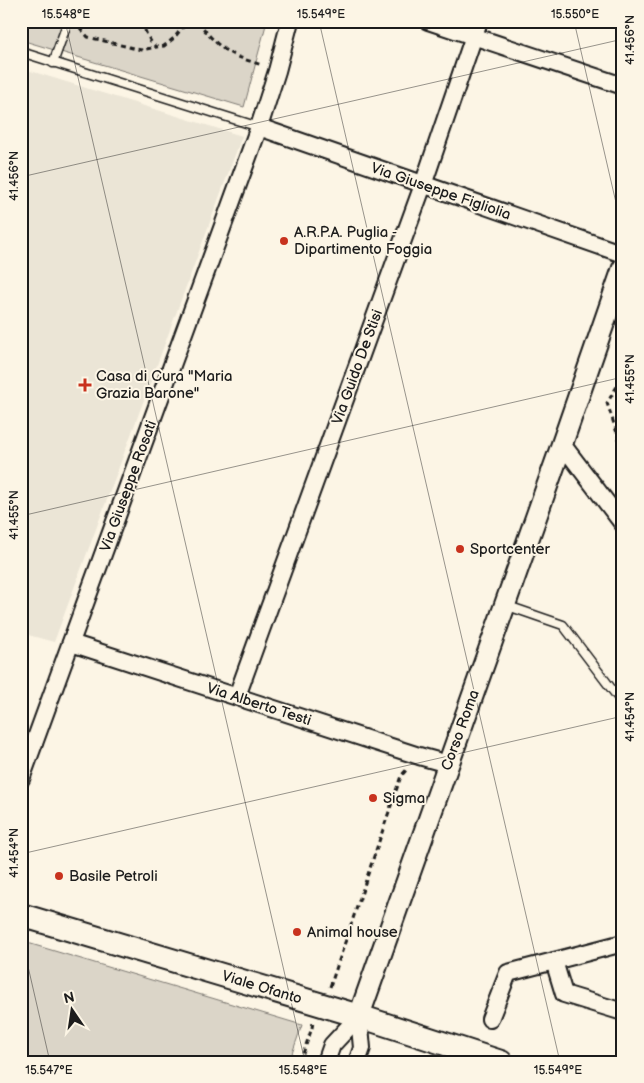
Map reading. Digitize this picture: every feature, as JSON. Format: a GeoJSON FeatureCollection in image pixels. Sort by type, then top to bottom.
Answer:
{"type":"FeatureCollection","features":[{"type":"Feature","properties":{"kind":"main road","name":"Viale Ofanto"},"geometry":{"type":"LineString","coordinates":[[21,915],[359,1016],[501,1062]]}},
{"type":"Feature","properties":{"kind":"street","name":"Via Giuseppe Rosati"},"geometry":{"type":"LineString","coordinates":[[21,779],[259,127],[277,71],[290,21]]}},
{"type":"Feature","properties":{"kind":"street"},"geometry":{"type":"LineString","coordinates":[[428,21],[476,29],[623,86]]}},
{"type":"Feature","properties":{"kind":"street","name":"Via Guido De Stisi"},"geometry":{"type":"LineString","coordinates":[[237,696],[423,185],[476,29]]}},
{"type":"Feature","properties":{"kind":"street","name":"Via Giuseppe Figliolia"},"geometry":{"type":"LineString","coordinates":[[259,127],[617,252]]}},
{"type":"Feature","properties":{"kind":"street","name":"Corso Roma"},"geometry":{"type":"LineString","coordinates":[[326,1062],[332,1045],[359,1016],[623,268]]}},
{"type":"Feature","properties":{"kind":"street"},"geometry":{"type":"LineString","coordinates":[[562,444],[623,524]]}},
{"type":"Feature","properties":{"kind":"street","name":"Via Alberto Testi"},"geometry":{"type":"LineString","coordinates":[[71,643],[448,764]]}},
{"type":"Feature","properties":{"kind":"street"},"geometry":{"type":"LineString","coordinates":[[490,1019],[508,973],[623,943]]}},
{"type":"Feature","properties":{"kind":"street"},"geometry":{"type":"LineString","coordinates":[[554,961],[564,994],[623,1012]]}},
{"type":"Feature","properties":{"kind":"street","name":"Corso Roma"},"geometry":{"type":"LineString","coordinates":[[358,1062],[362,1048],[359,1016]]}},
{"type":"Feature","properties":{"kind":"lane"},"geometry":{"type":"LineString","coordinates":[[53,63],[68,21]]}},
{"type":"Feature","properties":{"kind":"lane"},"geometry":{"type":"LineString","coordinates":[[21,52],[259,127]]}},
{"type":"Feature","properties":{"kind":"lane"},"geometry":{"type":"LineString","coordinates":[[505,605],[563,625],[623,704]]}},
{"type":"Feature","properties":{"kind":"path"},"geometry":{"type":"LineString","coordinates":[[142,21],[148,38],[156,47]]}},
{"type":"Feature","properties":{"kind":"path"},"geometry":{"type":"LineString","coordinates":[[79,27],[88,37],[141,50],[164,46],[174,38],[188,21]]}},
{"type":"Feature","properties":{"kind":"path"},"geometry":{"type":"LineString","coordinates":[[198,21],[204,30],[224,49],[277,71]]}},
{"type":"Feature","properties":{"kind":"path"},"geometry":{"type":"LineString","coordinates":[[617,252],[623,216]]}},
{"type":"Feature","properties":{"kind":"path"},"geometry":{"type":"LineString","coordinates":[[623,380],[619,383],[607,403],[622,451],[620,480],[623,483]]}},
{"type":"Feature","properties":{"kind":"path"},"geometry":{"type":"LineString","coordinates":[[300,1062],[312,1028],[316,1003],[330,987],[401,776],[419,756]]}},
{"type":"Feature","properties":{"kind":"shaded area"},"geometry":{"type":"Polygon","coordinates":[[[21,21],[267,21],[244,107],[21,40],[21,21]]]}},
{"type":"Feature","properties":{"kind":"shaded area","name":"Casa di Cura \"Maria Grazia Barone\""},"geometry":{"type":"Polygon","coordinates":[[[21,68],[242,136],[54,642],[21,633],[21,68]]]}},
{"type":"Feature","properties":{"kind":"shaded area"},"geometry":{"type":"Polygon","coordinates":[[[21,941],[302,1025],[289,1062],[21,1062],[21,941]]]}},
{"type":"Feature","properties":{"kind":"place","name":"A.R.P.A. Puglia - Dipartimento Foggia"},"geometry":{"type":"Point","coordinates":[284,241]}},
{"type":"Feature","properties":{"kind":"place","name":"Casa di Cura \"Maria Grazia Barone\""},"geometry":{"type":"Point","coordinates":[85,385]}},
{"type":"Feature","properties":{"kind":"place","name":"Sportcenter"},"geometry":{"type":"Point","coordinates":[460,549]}},
{"type":"Feature","properties":{"kind":"place","name":"Sigma"},"geometry":{"type":"Point","coordinates":[373,798]}},
{"type":"Feature","properties":{"kind":"place","name":"Basile Petroli"},"geometry":{"type":"Point","coordinates":[59,876]}},
{"type":"Feature","properties":{"kind":"place","name":"Animal house"},"geometry":{"type":"Point","coordinates":[297,932]}}]}
